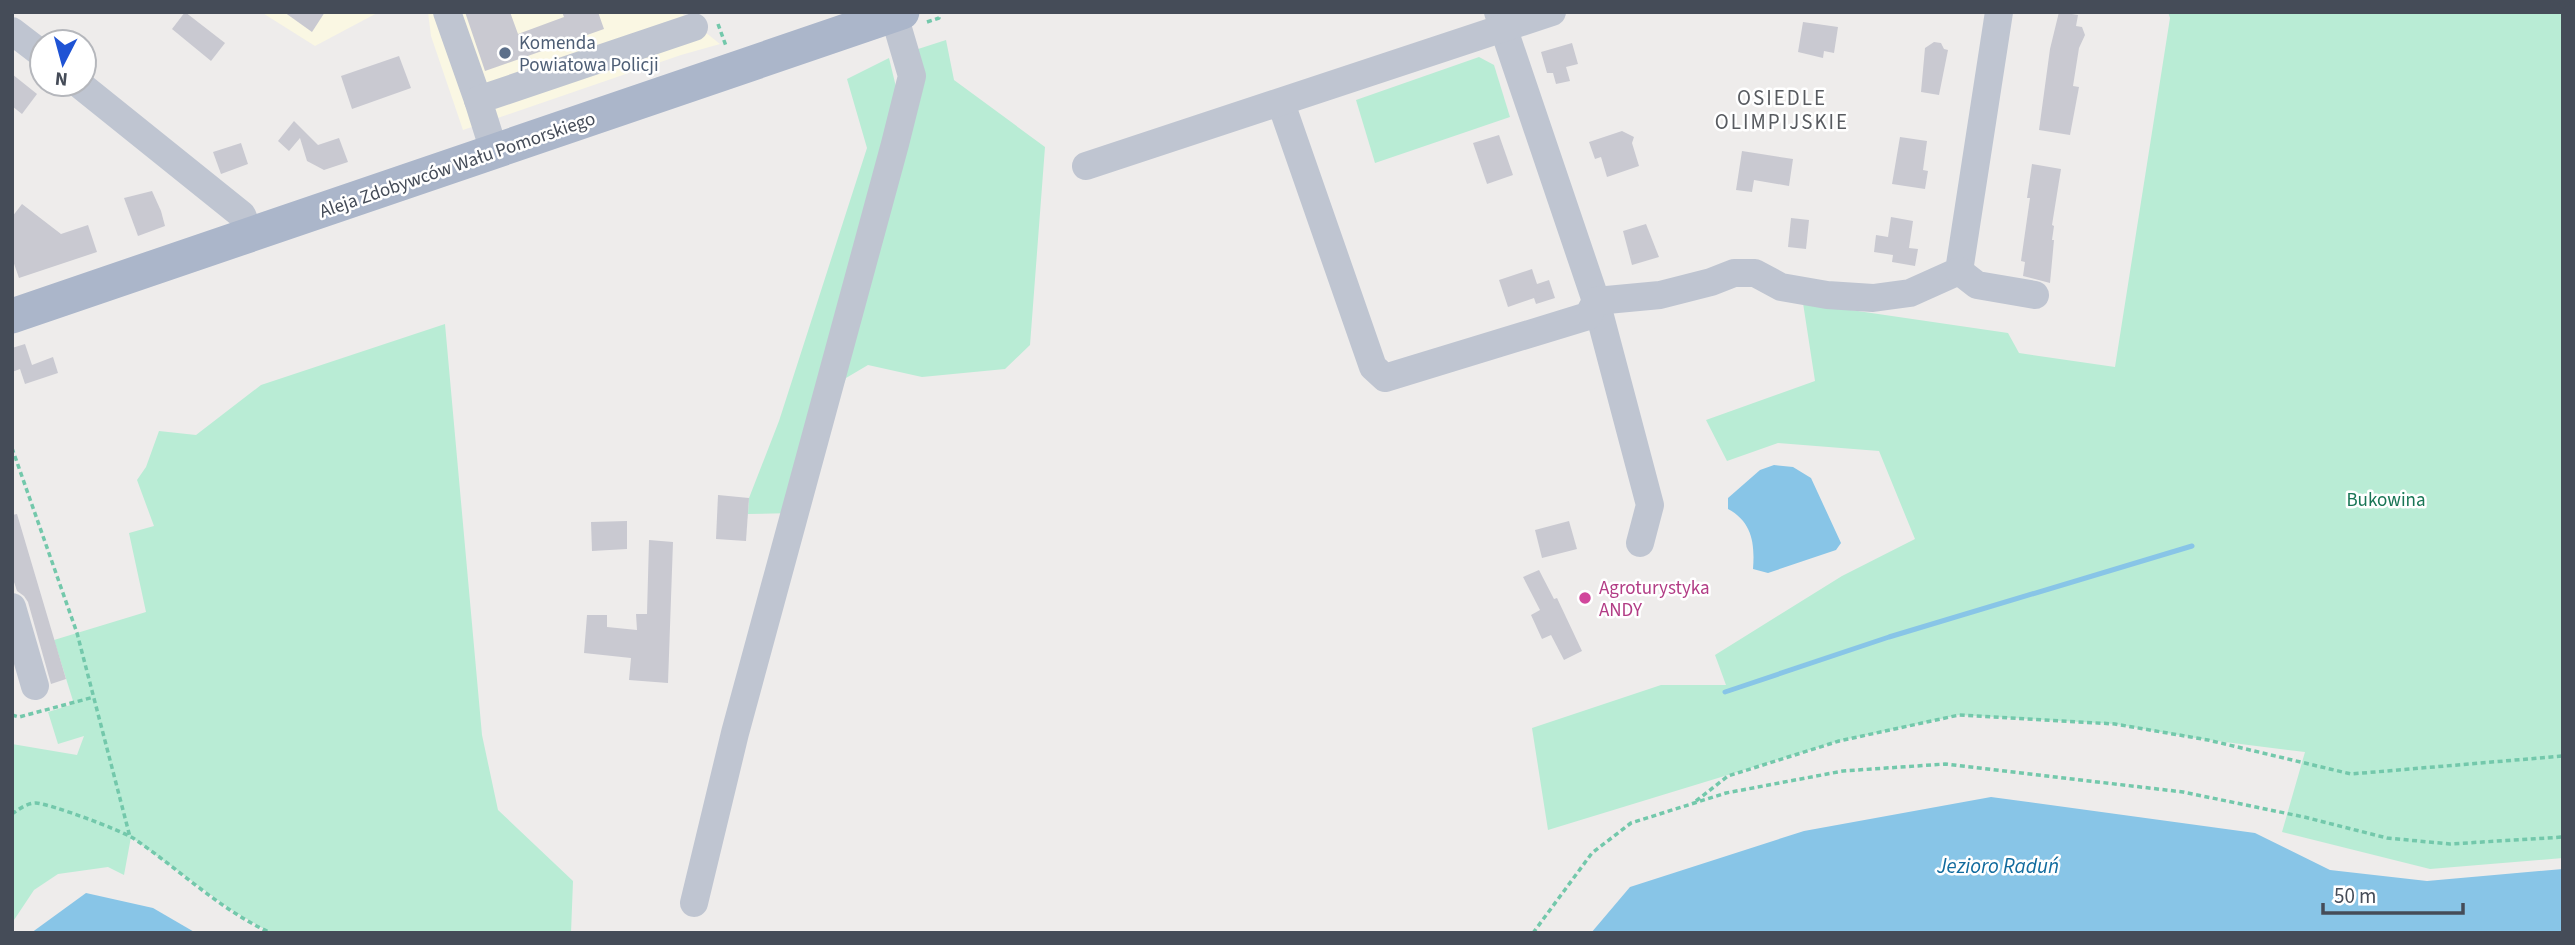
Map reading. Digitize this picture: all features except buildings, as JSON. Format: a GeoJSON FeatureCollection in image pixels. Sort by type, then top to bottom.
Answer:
{"type":"FeatureCollection","features":[{"type":"Feature","properties":{"kind":"main road","name":"Aleja Zdobywców Wału Pomorskiego"},"geometry":{"type":"LineString","coordinates":[[12,316],[898,14]]}},
{"type":"Feature","properties":{"kind":"street"},"geometry":{"type":"LineString","coordinates":[[447,12],[494,151]]}},
{"type":"Feature","properties":{"kind":"street"},"geometry":{"type":"LineString","coordinates":[[1086,166],[1280,103],[1500,20],[1552,12]]}},
{"type":"Feature","properties":{"kind":"street"},"geometry":{"type":"LineString","coordinates":[[1959,271],[1999,13],[1992,12]]}},
{"type":"Feature","properties":{"kind":"street"},"geometry":{"type":"LineString","coordinates":[[694,903],[735,733],[912,76],[898,14]]}},
{"type":"Feature","properties":{"kind":"street"},"geometry":{"type":"LineString","coordinates":[[1500,20],[1596,301],[1650,505],[1640,543]]}},
{"type":"Feature","properties":{"kind":"street"},"geometry":{"type":"LineString","coordinates":[[478,100],[705,23]]}},
{"type":"Feature","properties":{"kind":"street"},"geometry":{"type":"LineString","coordinates":[[12,30],[28,43]]}},
{"type":"Feature","properties":{"kind":"street"},"geometry":{"type":"LineString","coordinates":[[96,98],[242,215],[250,234]]}},
{"type":"Feature","properties":{"kind":"street"},"geometry":{"type":"LineString","coordinates":[[1280,103],[1373,367],[1385,378],[1588,316],[1596,301]]}},
{"type":"Feature","properties":{"kind":"street"},"geometry":{"type":"LineString","coordinates":[[1596,301],[1660,295],[1712,282],[1734,273],[1755,273],[1781,287],[1827,295],[1873,298],[1910,293],[1959,271]]}},
{"type":"Feature","properties":{"kind":"street"},"geometry":{"type":"LineString","coordinates":[[1959,271],[1978,285],[2035,295]]}},
{"type":"Feature","properties":{"kind":"street"},"geometry":{"type":"LineString","coordinates":[[12,607],[35,686]]}},
{"type":"Feature","properties":{"kind":"path"},"geometry":{"type":"LineString","coordinates":[[705,23],[729,55]]}},
{"type":"Feature","properties":{"kind":"path"},"geometry":{"type":"LineString","coordinates":[[12,448],[77,633],[130,837]]}},
{"type":"Feature","properties":{"kind":"path"},"geometry":{"type":"LineString","coordinates":[[12,715],[19,717],[94,697]]}},
{"type":"Feature","properties":{"kind":"path"},"geometry":{"type":"LineString","coordinates":[[1695,803],[1728,776],[1839,741],[1959,715],[2115,724],[2208,740],[2351,774],[2563,756]]}},
{"type":"Feature","properties":{"kind":"path"},"geometry":{"type":"LineString","coordinates":[[1533,933],[1592,853],[1631,823],[1726,793],[1843,771],[1945,764],[2183,792],[2304,817],[2387,838],[2450,844],[2563,837]]}},
{"type":"Feature","properties":{"kind":"path"},"geometry":{"type":"LineString","coordinates":[[12,814],[22,807],[36,803],[130,837],[233,911],[271,933]]}},
{"type":"Feature","properties":{"kind":"shaded area"},"geometry":{"type":"Polygon","coordinates":[[[261,12],[379,12],[315,46],[261,12]]]}},
{"type":"Feature","properties":{"kind":"shaded area"},"geometry":{"type":"Polygon","coordinates":[[[428,12],[680,12],[720,44],[463,130],[431,36],[428,12]]]}},
{"type":"Feature","properties":{"kind":"green space","name":"Bukowina"},"geometry":{"type":"Polygon","coordinates":[[[2168,12],[2563,12],[2563,858],[2430,869],[2282,832],[2305,752],[2201,739],[2115,724],[1959,715],[1839,741],[1548,830],[1532,728],[1661,685],[1726,685],[1715,655],[1842,576],[1915,539],[1879,451],[1778,443],[1727,461],[1706,420],[1815,381],[1803,303],[2008,333],[2019,353],[2115,367],[2170,18],[2168,12]]]}},
{"type":"Feature","properties":{"kind":"green space"},"geometry":{"type":"Polygon","coordinates":[[[946,40],[954,80],[1045,147],[1030,345],[1005,369],[922,377],[868,365],[846,378],[795,513],[748,514],[749,498],[779,421],[867,148],[847,79],[889,58],[896,87],[915,50],[946,40]]]}},
{"type":"Feature","properties":{"kind":"green space"},"geometry":{"type":"Polygon","coordinates":[[[1479,57],[1494,65],[1510,117],[1375,163],[1356,100],[1479,57]]]}},
{"type":"Feature","properties":{"kind":"green space"},"geometry":{"type":"Polygon","coordinates":[[[445,324],[482,735],[498,810],[573,881],[571,933],[271,933],[233,911],[131,837],[124,875],[108,867],[58,874],[34,890],[12,923],[12,744],[77,755],[84,736],[58,744],[48,712],[74,704],[54,640],[146,612],[129,533],[154,526],[137,480],[146,467],[159,431],[196,435],[261,385],[445,324]]]}},
{"type":"Feature","properties":{"kind":"water"},"geometry":{"type":"Polygon","coordinates":[[[1774,465],[1793,467],[1811,478],[1841,543],[1836,550],[1768,573],[1753,569],[1750,534],[1742,520],[1728,509],[1728,498],[1760,470],[1774,465]]]}},
{"type":"Feature","properties":{"kind":"water","name":"Jezioro Raduń"},"geometry":{"type":"Polygon","coordinates":[[[1991,797],[2255,833],[2330,870],[2427,881],[2563,869],[2563,933],[1591,933],[1630,887],[1804,831],[1991,797]]]}},
{"type":"Feature","properties":{"kind":"water"},"geometry":{"type":"Polygon","coordinates":[[[86,893],[153,908],[196,933],[31,933],[86,893]]]}},
{"type":"Feature","properties":{"kind":"waterway"},"geometry":{"type":"LineString","coordinates":[[1725,692],[1889,637],[2192,546]]}},
{"type":"Feature","properties":{"kind":"place","name":"Komenda Powiatowa Policji"},"geometry":{"type":"Point","coordinates":[505,53]}},
{"type":"Feature","properties":{"kind":"place","name":"Agroturystyka ANDY"},"geometry":{"type":"Point","coordinates":[1585,598]}},
{"type":"Feature","properties":{"kind":"district","name":"OSIEDLE OLIMPIJSKIE"},"geometry":{"type":"Point","coordinates":[1782,110]}}]}
